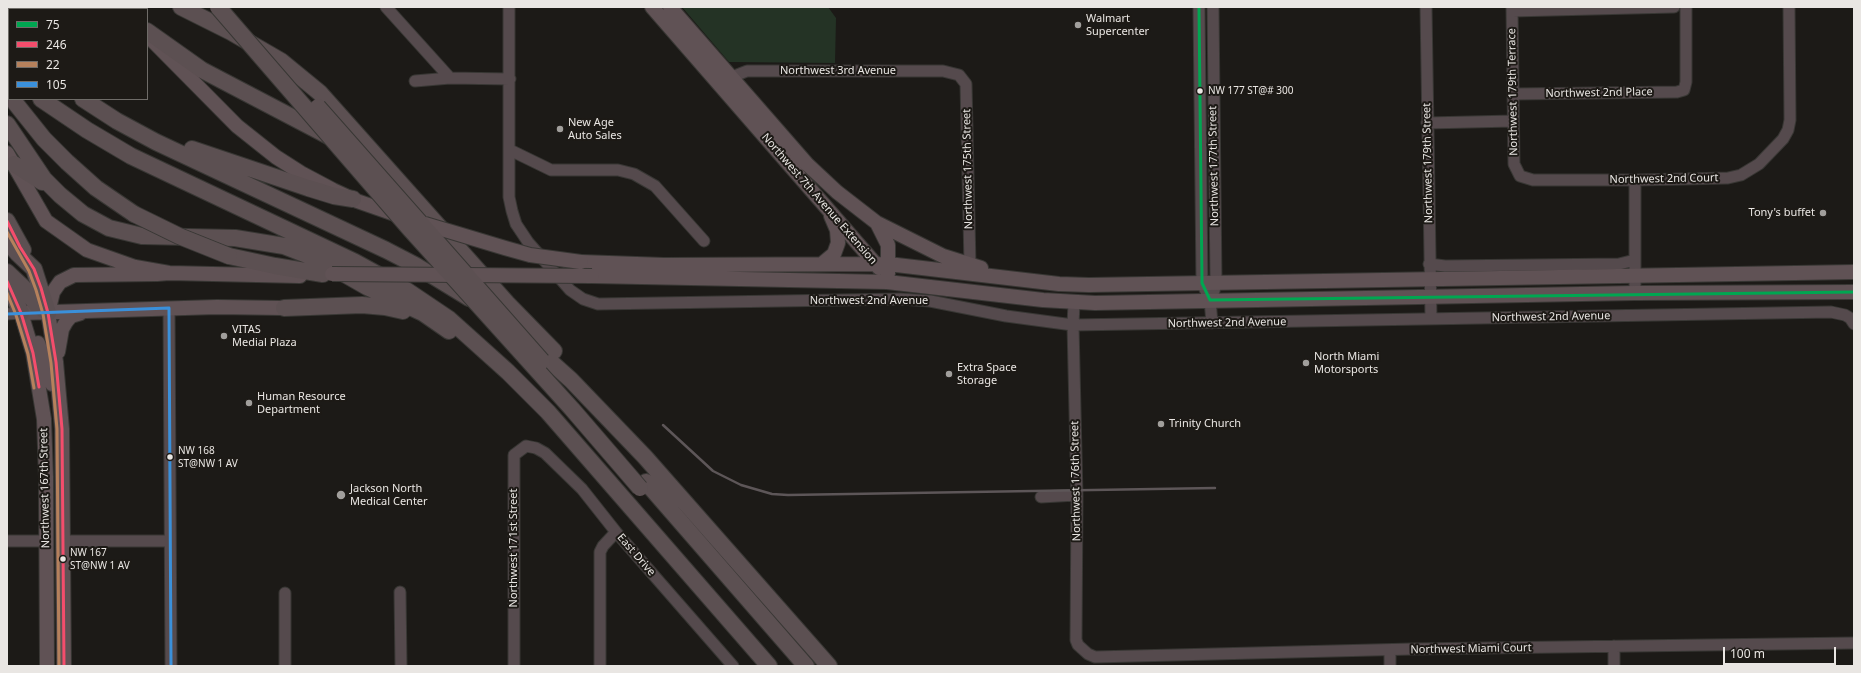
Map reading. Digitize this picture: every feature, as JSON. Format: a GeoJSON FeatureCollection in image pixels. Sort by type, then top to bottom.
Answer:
{"type":"FeatureCollection","features":[{"type":"Feature","properties":{"kind":"highway"},"geometry":{"type":"LineString","coordinates":[[181,7],[254,45],[295,72],[331,104],[507,303],[555,353],[564,372]]}},
{"type":"Feature","properties":{"kind":"highway"},"geometry":{"type":"LineString","coordinates":[[218,7],[404,222],[806,666]]}},
{"type":"Feature","properties":{"kind":"highway"},"geometry":{"type":"LineString","coordinates":[[232,7],[522,337],[793,666]]}},
{"type":"Feature","properties":{"kind":"highway"},"geometry":{"type":"LineString","coordinates":[[148,33],[202,70],[338,141],[407,190]]}},
{"type":"Feature","properties":{"kind":"highway"},"geometry":{"type":"LineString","coordinates":[[13,100],[44,139],[67,162],[105,194],[134,214],[184,239],[229,256],[275,266],[327,274]]}},
{"type":"Feature","properties":{"kind":"highway"},"geometry":{"type":"LineString","coordinates":[[42,100],[87,130],[131,156],[328,248],[384,277],[449,319],[548,412],[769,666]]}},
{"type":"Feature","properties":{"kind":"highway"},"geometry":{"type":"LineString","coordinates":[[85,100],[117,121],[156,142],[356,235],[415,265],[503,322],[564,372],[645,457],[829,666]]}},
{"type":"Feature","properties":{"kind":"highway"},"geometry":{"type":"LineString","coordinates":[[7,124],[44,179],[60,195]]}},
{"type":"Feature","properties":{"kind":"highway"},"geometry":{"type":"LineString","coordinates":[[156,142],[181,144],[264,174],[334,196],[353,199]]}},
{"type":"Feature","properties":{"kind":"highway"},"geometry":{"type":"LineString","coordinates":[[10,159],[60,195],[83,214],[109,228],[154,238],[247,239],[277,244],[320,260],[367,287],[423,313],[429,319]]}},
{"type":"Feature","properties":{"kind":"highway"},"geometry":{"type":"LineString","coordinates":[[7,221],[34,269],[48,312]]}},
{"type":"Feature","properties":{"kind":"highway"},"geometry":{"type":"LineString","coordinates":[[7,242],[34,269]]}},
{"type":"Feature","properties":{"kind":"highway"},"geometry":{"type":"LineString","coordinates":[[7,272],[23,287],[36,304],[48,312]]}},
{"type":"Feature","properties":{"kind":"highway"},"geometry":{"type":"LineString","coordinates":[[7,281],[14,314]]}},
{"type":"Feature","properties":{"kind":"highway"},"geometry":{"type":"LineString","coordinates":[[284,308],[368,305],[393,309],[429,319],[479,346]]}},
{"type":"Feature","properties":{"kind":"main road","name":"Northwest 7th Avenue Extension"},"geometry":{"type":"LineString","coordinates":[[652,7],[807,164],[837,192],[878,223],[886,240],[882,264],[887,282]]}},
{"type":"Feature","properties":{"kind":"main road","name":"Northwest 7th Avenue Extension"},"geometry":{"type":"LineString","coordinates":[[670,7],[725,80],[829,212],[882,264]]}},
{"type":"Feature","properties":{"kind":"main road"},"geometry":{"type":"LineString","coordinates":[[148,34],[152,41],[204,94],[249,136],[297,170],[353,199],[425,224],[511,250],[581,262],[664,265],[882,264],[1081,285],[1854,272]]}},
{"type":"Feature","properties":{"kind":"main road"},"geometry":{"type":"LineString","coordinates":[[10,159],[46,221],[72,240],[87,250],[122,263],[169,272]]}},
{"type":"Feature","properties":{"kind":"main road"},"geometry":{"type":"LineString","coordinates":[[822,264],[834,254],[838,243],[837,230],[829,212]]}},
{"type":"Feature","properties":{"kind":"main road"},"geometry":{"type":"LineString","coordinates":[[878,223],[932,251],[970,265],[1014,278]]}},
{"type":"Feature","properties":{"kind":"main road"},"geometry":{"type":"LineString","coordinates":[[48,312],[56,286],[69,276],[81,274],[157,274],[169,272]]}},
{"type":"Feature","properties":{"kind":"main road","name":"Northwest 2nd Avenue"},"geometry":{"type":"LineString","coordinates":[[169,272],[311,276],[327,274],[592,276],[887,282],[1074,303],[1635,293],[1854,292]]}},
{"type":"Feature","properties":{"kind":"main road"},"geometry":{"type":"LineString","coordinates":[[14,314],[169,308],[284,308]]}},
{"type":"Feature","properties":{"kind":"main road","name":"Northwest 167th Street"},"geometry":{"type":"LineString","coordinates":[[48,312],[56,362],[62,429],[64,666]]}},
{"type":"Feature","properties":{"kind":"main road"},"geometry":{"type":"LineString","coordinates":[[56,362],[62,329],[71,316],[84,312]]}},
{"type":"Feature","properties":{"kind":"main road"},"geometry":{"type":"LineString","coordinates":[[14,314],[36,337],[60,412]]}},
{"type":"Feature","properties":{"kind":"main road","name":"Northwest 167th Street"},"geometry":{"type":"LineString","coordinates":[[14,314],[33,353],[44,419],[47,666]]}},
{"type":"Feature","properties":{"kind":"main road"},"geometry":{"type":"LineString","coordinates":[[46,541],[55,552],[63,567]]}},
{"type":"Feature","properties":{"kind":"street"},"geometry":{"type":"LineString","coordinates":[[386,7],[395,12],[450,78]]}},
{"type":"Feature","properties":{"kind":"street"},"geometry":{"type":"LineString","coordinates":[[509,7],[510,150],[551,170],[618,170],[634,174],[655,186],[704,241]]}},
{"type":"Feature","properties":{"kind":"street","name":"Northwest 177th Street"},"geometry":{"type":"LineString","coordinates":[[1199,7],[1202,283],[1210,300],[1212,323]]}},
{"type":"Feature","properties":{"kind":"street","name":"Northwest 177th Street"},"geometry":{"type":"LineString","coordinates":[[1210,300],[1216,283],[1213,7]]}},
{"type":"Feature","properties":{"kind":"street","name":"Northwest 179th Street"},"geometry":{"type":"LineString","coordinates":[[1426,7],[1429,279],[1431,319]]}},
{"type":"Feature","properties":{"kind":"street"},"geometry":{"type":"LineString","coordinates":[[1512,9],[1674,7]]}},
{"type":"Feature","properties":{"kind":"street","name":"Northwest 2nd Place"},"geometry":{"type":"LineString","coordinates":[[1514,94],[1677,92],[1684,90],[1686,82],[1686,7]]}},
{"type":"Feature","properties":{"kind":"street","name":"Northwest 2nd Court"},"geometry":{"type":"LineString","coordinates":[[1520,176],[1532,180],[1635,180],[1728,178],[1741,176],[1759,164],[1783,139],[1788,130],[1790,120],[1789,7]]}},
{"type":"Feature","properties":{"kind":"street","name":"Northwest 179th Terrace"},"geometry":{"type":"LineString","coordinates":[[1512,9],[1514,164],[1520,176]]}},
{"type":"Feature","properties":{"kind":"street","name":"Northwest 3rd Avenue"},"geometry":{"type":"LineString","coordinates":[[725,80],[747,71],[943,70],[959,75]]}},
{"type":"Feature","properties":{"kind":"street","name":"Northwest 175th Street"},"geometry":{"type":"LineString","coordinates":[[959,75],[966,84],[970,265]]}},
{"type":"Feature","properties":{"kind":"street"},"geometry":{"type":"LineString","coordinates":[[415,82],[450,78],[510,79]]}},
{"type":"Feature","properties":{"kind":"street"},"geometry":{"type":"LineString","coordinates":[[1427,123],[1513,121]]}},
{"type":"Feature","properties":{"kind":"street","name":"Northwest 2nd Avenue"},"geometry":{"type":"LineString","coordinates":[[510,150],[510,197],[512,212],[516,224],[528,242],[570,290],[583,299],[598,304],[901,300],[930,301],[1006,316],[1073,325],[1831,312],[1845,315],[1850,318],[1854,324]]}},
{"type":"Feature","properties":{"kind":"street"},"geometry":{"type":"LineString","coordinates":[[1635,180],[1635,293]]}},
{"type":"Feature","properties":{"kind":"street"},"geometry":{"type":"LineString","coordinates":[[1429,264],[1446,266],[1619,264],[1635,260]]}},
{"type":"Feature","properties":{"kind":"street"},"geometry":{"type":"LineString","coordinates":[[1734,274],[1734,293]]}},
{"type":"Feature","properties":{"kind":"street","name":"Northwest 176th Street"},"geometry":{"type":"LineString","coordinates":[[1074,303],[1076,640],[1078,645],[1088,654]]}},
{"type":"Feature","properties":{"kind":"street"},"geometry":{"type":"LineString","coordinates":[[169,308],[171,666]]}},
{"type":"Feature","properties":{"kind":"street","name":"Northwest 171st Street"},"geometry":{"type":"LineString","coordinates":[[514,666],[514,455],[526,446],[536,448]]}},
{"type":"Feature","properties":{"kind":"street","name":"East Drive"},"geometry":{"type":"LineString","coordinates":[[536,448],[545,453],[582,489],[616,532],[733,666]]}},
{"type":"Feature","properties":{"kind":"street"},"geometry":{"type":"LineString","coordinates":[[1041,496],[1076,496]]}},
{"type":"Feature","properties":{"kind":"street"},"geometry":{"type":"LineString","coordinates":[[600,666],[600,552],[602,546],[616,532]]}},
{"type":"Feature","properties":{"kind":"street"},"geometry":{"type":"LineString","coordinates":[[7,541],[46,541]]}},
{"type":"Feature","properties":{"kind":"street"},"geometry":{"type":"LineString","coordinates":[[63,541],[170,541]]}},
{"type":"Feature","properties":{"kind":"street"},"geometry":{"type":"LineString","coordinates":[[400,592],[401,666]]}},
{"type":"Feature","properties":{"kind":"street"},"geometry":{"type":"LineString","coordinates":[[285,593],[285,666]]}},
{"type":"Feature","properties":{"kind":"street","name":"Northwest Miami Court"},"geometry":{"type":"LineString","coordinates":[[1088,654],[1096,657],[1390,650],[1854,643]]}},
{"type":"Feature","properties":{"kind":"street"},"geometry":{"type":"LineString","coordinates":[[1614,646],[1614,666]]}},
{"type":"Feature","properties":{"kind":"street"},"geometry":{"type":"LineString","coordinates":[[1390,650],[1390,666]]}},
{"type":"Feature","properties":{"kind":"green space"},"geometry":{"type":"Polygon","coordinates":[[[682,7],[828,7],[836,18],[835,63],[729,62],[682,7]]]}},
{"type":"Feature","properties":{"kind":"railway"},"geometry":{"type":"LineString","coordinates":[[663,425],[713,471],[741,485],[772,494],[788,495],[1215,488]]}},
{"type":"Feature","properties":{"kind":"transit line","name":"75"},"geometry":{"type":"LineString","coordinates":[[1199,7],[1202,283],[1210,300],[1854,292]]}},
{"type":"Feature","properties":{"kind":"transit line","name":"246"},"geometry":{"type":"LineString","coordinates":[[7,221],[20,247],[34,269],[41,288],[48,313],[56,362],[62,429],[64,666]]}},
{"type":"Feature","properties":{"kind":"transit line","name":"22"},"geometry":{"type":"LineString","coordinates":[[7,232],[29,271],[36,290],[43,314],[51,363],[57,429],[59,666]]}},
{"type":"Feature","properties":{"kind":"transit line","name":"246"},"geometry":{"type":"LineString","coordinates":[[7,281],[21,313],[33,353],[39,387]]}},
{"type":"Feature","properties":{"kind":"transit line","name":"22"},"geometry":{"type":"LineString","coordinates":[[7,293],[16,315],[28,354],[34,388]]}},
{"type":"Feature","properties":{"kind":"transit line","name":"105"},"geometry":{"type":"LineString","coordinates":[[7,314],[169,308],[171,666]]}},
{"type":"Feature","properties":{"kind":"place","name":"Walmart Supercenter"},"geometry":{"type":"Point","coordinates":[1078,25]}},
{"type":"Feature","properties":{"kind":"place","name":"NW 177 ST@# 300"},"geometry":{"type":"Point","coordinates":[1200,91]}},
{"type":"Feature","properties":{"kind":"place","name":"New Age Auto Sales"},"geometry":{"type":"Point","coordinates":[560,129]}},
{"type":"Feature","properties":{"kind":"place","name":"Tony's buffet"},"geometry":{"type":"Point","coordinates":[1823,213]}},
{"type":"Feature","properties":{"kind":"place","name":"VITAS Medial Plaza"},"geometry":{"type":"Point","coordinates":[224,336]}},
{"type":"Feature","properties":{"kind":"place","name":"North Miami Motorsports"},"geometry":{"type":"Point","coordinates":[1306,363]}},
{"type":"Feature","properties":{"kind":"place","name":"Extra Space Storage"},"geometry":{"type":"Point","coordinates":[949,374]}},
{"type":"Feature","properties":{"kind":"place","name":"Human Resource Department"},"geometry":{"type":"Point","coordinates":[249,403]}},
{"type":"Feature","properties":{"kind":"place","name":"Trinity Church"},"geometry":{"type":"Point","coordinates":[1161,424]}},
{"type":"Feature","properties":{"kind":"place","name":"NW 168 ST@NW 1 AV"},"geometry":{"type":"Point","coordinates":[170,457]}},
{"type":"Feature","properties":{"kind":"place","name":"Jackson North Medical Center"},"geometry":{"type":"Point","coordinates":[341,495]}},
{"type":"Feature","properties":{"kind":"place","name":"NW 167 ST@NW 1 AV"},"geometry":{"type":"Point","coordinates":[63,559]}}]}
